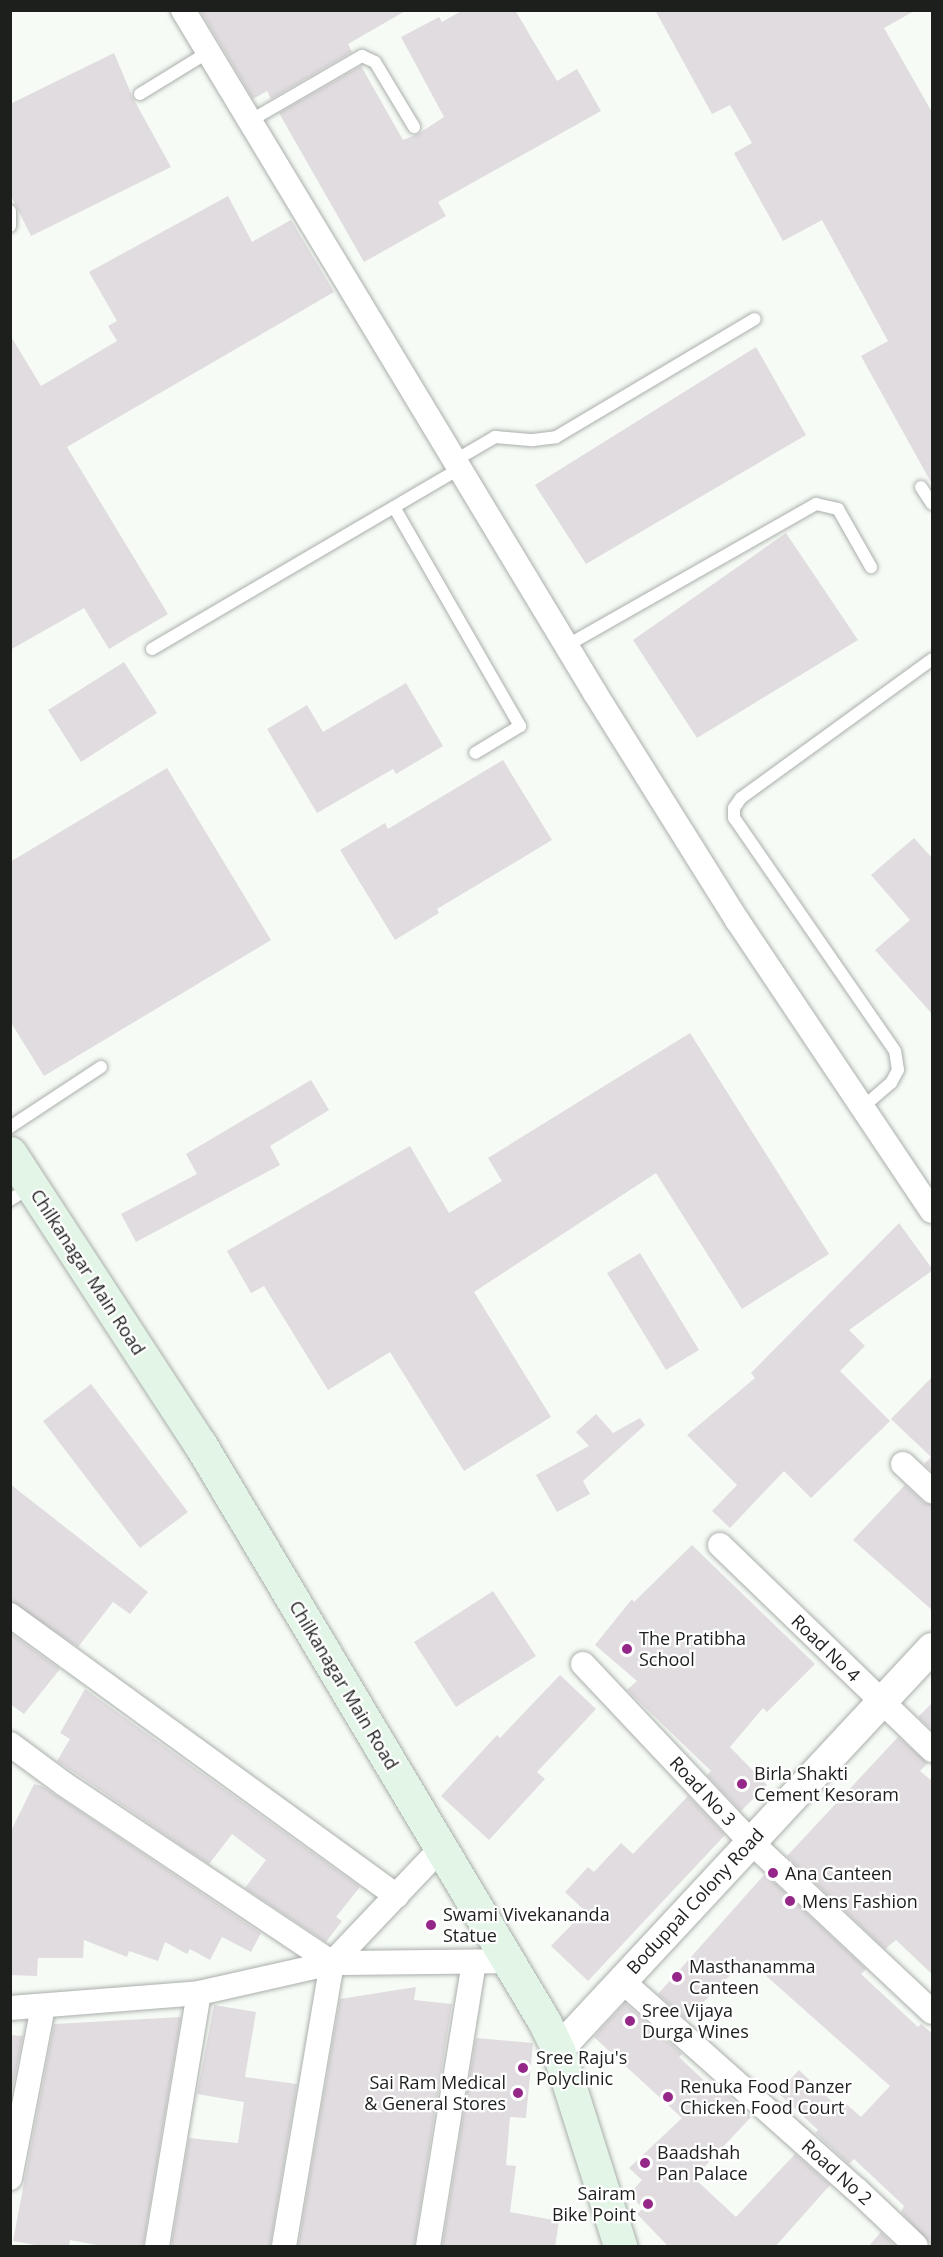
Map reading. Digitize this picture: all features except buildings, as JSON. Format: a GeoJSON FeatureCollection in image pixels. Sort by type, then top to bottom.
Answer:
{"type":"FeatureCollection","features":[{"type":"Feature","properties":{"kind":"main road","name":"Chilkanagar Main Road"},"geometry":{"type":"LineString","coordinates":[[10,1153],[21,1193],[200,1444],[509,1961],[558,2050],[623,2241]]}},
{"type":"Feature","properties":{"kind":"street"},"geometry":{"type":"LineString","coordinates":[[183,10],[248,123],[566,646],[737,920],[933,1211]]}},
{"type":"Feature","properties":{"kind":"street"},"geometry":{"type":"LineString","coordinates":[[903,1464],[933,1491]]}},
{"type":"Feature","properties":{"kind":"street","name":"Road No 4"},"geometry":{"type":"LineString","coordinates":[[720,1545],[933,1750]]}},
{"type":"Feature","properties":{"kind":"street"},"geometry":{"type":"LineString","coordinates":[[10,1615],[397,1896]]}},
{"type":"Feature","properties":{"kind":"street","name":"Boduppal Colony Road"},"geometry":{"type":"LineString","coordinates":[[558,2050],[881,1701],[933,1648]]}},
{"type":"Feature","properties":{"kind":"street","name":"Road No 3"},"geometry":{"type":"LineString","coordinates":[[583,1664],[751,1842],[933,2012]]}},
{"type":"Feature","properties":{"kind":"street"},"geometry":{"type":"LineString","coordinates":[[10,1744],[64,1784],[332,1963]]}},
{"type":"Feature","properties":{"kind":"street"},"geometry":{"type":"LineString","coordinates":[[284,2247],[332,1963],[441,1848]]}},
{"type":"Feature","properties":{"kind":"street"},"geometry":{"type":"LineString","coordinates":[[10,2008],[199,1992],[332,1963],[509,1961]]}},
{"type":"Feature","properties":{"kind":"street"},"geometry":{"type":"LineString","coordinates":[[428,2247],[474,1963]]}},
{"type":"Feature","properties":{"kind":"street","name":"Road No 2"},"geometry":{"type":"LineString","coordinates":[[621,1980],[857,2190],[916,2247]]}},
{"type":"Feature","properties":{"kind":"street"},"geometry":{"type":"LineString","coordinates":[[157,2247],[199,1992]]}},
{"type":"Feature","properties":{"kind":"street"},"geometry":{"type":"LineString","coordinates":[[10,2178],[43,2006]]}},
{"type":"Feature","properties":{"kind":"lane"},"geometry":{"type":"LineString","coordinates":[[140,94],[207,53]]}},
{"type":"Feature","properties":{"kind":"lane"},"geometry":{"type":"LineString","coordinates":[[248,123],[362,56],[375,62],[414,127]]}},
{"type":"Feature","properties":{"kind":"lane"},"geometry":{"type":"LineString","coordinates":[[10,211],[10,226]]}},
{"type":"Feature","properties":{"kind":"lane"},"geometry":{"type":"LineString","coordinates":[[152,650],[394,507],[495,437],[533,440],[556,437],[755,319]]}},
{"type":"Feature","properties":{"kind":"lane"},"geometry":{"type":"LineString","coordinates":[[921,487],[933,504]]}},
{"type":"Feature","properties":{"kind":"lane"},"geometry":{"type":"LineString","coordinates":[[566,646],[816,504],[838,509],[871,567]]}},
{"type":"Feature","properties":{"kind":"lane"},"geometry":{"type":"LineString","coordinates":[[394,507],[520,726],[475,753]]}},
{"type":"Feature","properties":{"kind":"lane"},"geometry":{"type":"LineString","coordinates":[[863,1107],[891,1083],[898,1070],[895,1051],[734,818],[734,808],[741,798],[933,659]]}},
{"type":"Feature","properties":{"kind":"lane"},"geometry":{"type":"LineString","coordinates":[[10,1127],[101,1067]]}},
{"type":"Feature","properties":{"kind":"place","name":"The Pratibha School"},"geometry":{"type":"Point","coordinates":[627,1649]}},
{"type":"Feature","properties":{"kind":"place","name":"Birla Shakti Cement Kesoram"},"geometry":{"type":"Point","coordinates":[742,1784]}},
{"type":"Feature","properties":{"kind":"place","name":"Ana Canteen"},"geometry":{"type":"Point","coordinates":[773,1873]}},
{"type":"Feature","properties":{"kind":"place","name":"Mens Fashion"},"geometry":{"type":"Point","coordinates":[790,1901]}},
{"type":"Feature","properties":{"kind":"place","name":"Swami Vivekananda Statue"},"geometry":{"type":"Point","coordinates":[431,1925]}},
{"type":"Feature","properties":{"kind":"place","name":"Masthanamma Canteen"},"geometry":{"type":"Point","coordinates":[677,1977]}},
{"type":"Feature","properties":{"kind":"place","name":"Sree Vijaya Durga Wines"},"geometry":{"type":"Point","coordinates":[630,2021]}},
{"type":"Feature","properties":{"kind":"place","name":"Sree Raju's Polyclinic"},"geometry":{"type":"Point","coordinates":[523,2068]}},
{"type":"Feature","properties":{"kind":"place","name":"Sai Ram Medical & General Stores"},"geometry":{"type":"Point","coordinates":[518,2093]}},
{"type":"Feature","properties":{"kind":"place","name":"Renuka Food Panzer Chicken Food Court"},"geometry":{"type":"Point","coordinates":[668,2097]}},
{"type":"Feature","properties":{"kind":"place","name":"Baadshah Pan Palace"},"geometry":{"type":"Point","coordinates":[645,2163]}},
{"type":"Feature","properties":{"kind":"place","name":"Sairam Bike Point"},"geometry":{"type":"Point","coordinates":[648,2204]}}]}
